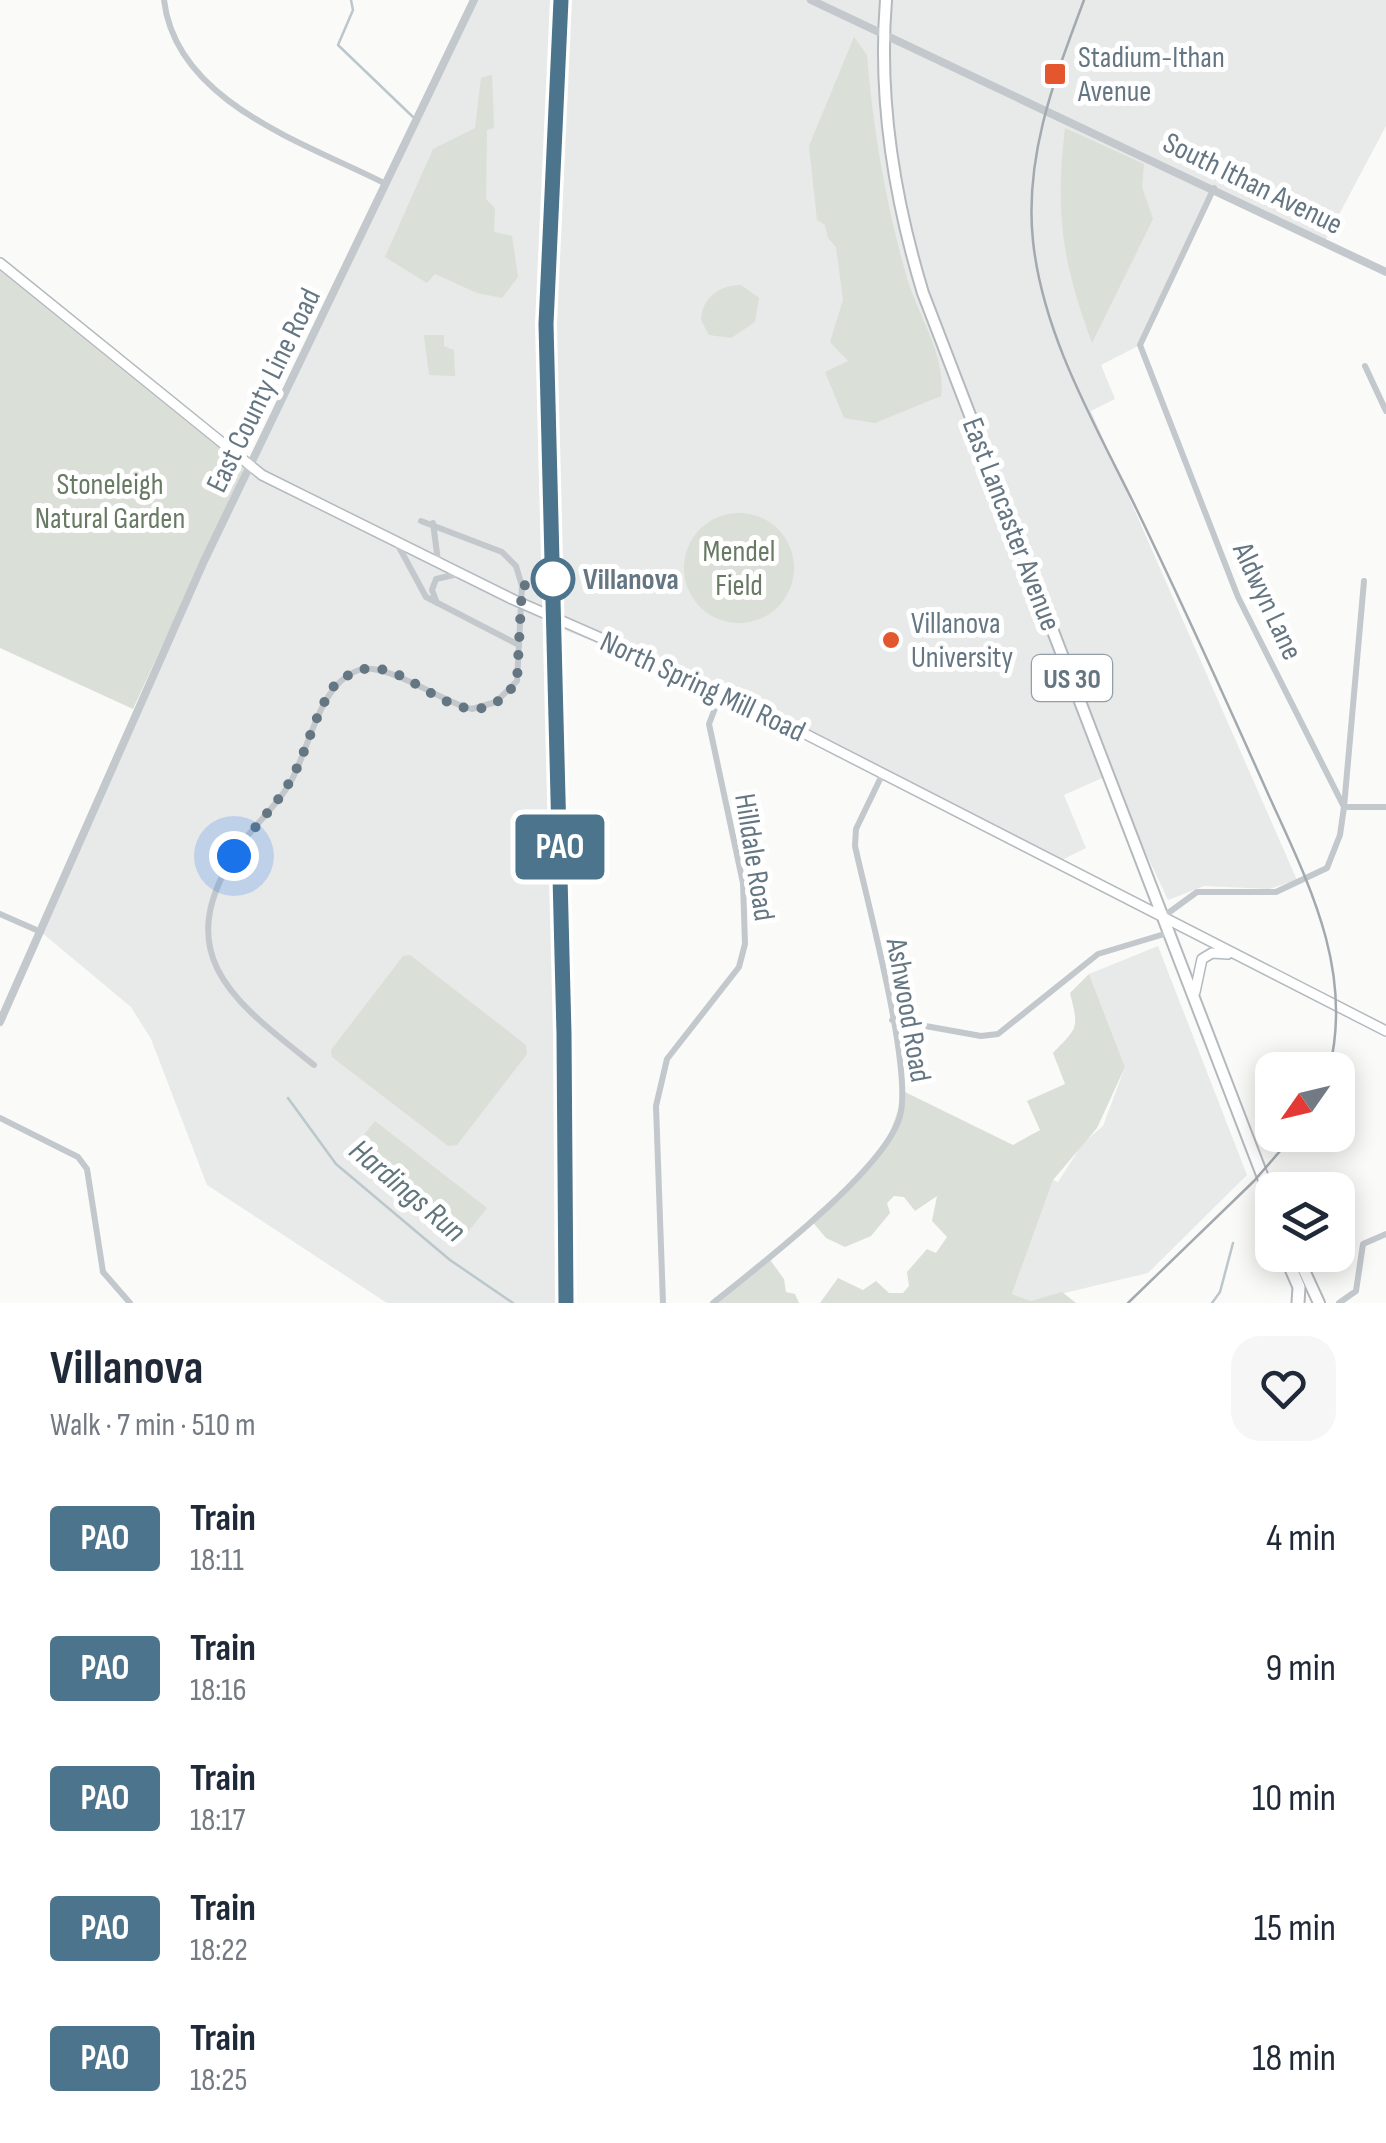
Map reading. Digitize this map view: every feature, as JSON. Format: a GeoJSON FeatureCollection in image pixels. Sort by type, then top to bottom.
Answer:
{"type":"FeatureCollection","features":[{"type":"Feature","properties":{"kind":"highway","name":"East Lancaster Avenue"},"geometry":{"type":"LineString","coordinates":[[886,0],[883,33],[894,178],[923,292],[1261,1172]]}},
{"type":"Feature","properties":{"kind":"highway"},"geometry":{"type":"LineString","coordinates":[[1293,1272],[1299,1286],[1298,1303]]}},
{"type":"Feature","properties":{"kind":"highway"},"geometry":{"type":"LineString","coordinates":[[1305,1272],[1320,1303]]}},
{"type":"Feature","properties":{"kind":"main road","name":"North Spring Mill Road"},"geometry":{"type":"LineString","coordinates":[[0,263],[252,467],[395,544],[883,773],[1386,1031]]}},
{"type":"Feature","properties":{"kind":"main road"},"geometry":{"type":"LineString","coordinates":[[1195,992],[1205,956],[1234,955]]}},
{"type":"Feature","properties":{"kind":"street"},"geometry":{"type":"LineString","coordinates":[[164,0],[174,44],[205,79],[248,114],[386,184]]}},
{"type":"Feature","properties":{"kind":"street","name":"East County Line Road"},"geometry":{"type":"LineString","coordinates":[[0,1022],[204,561],[474,0]]}},
{"type":"Feature","properties":{"kind":"street","name":"South Ithan Avenue"},"geometry":{"type":"LineString","coordinates":[[811,0],[1386,272]]}},
{"type":"Feature","properties":{"kind":"street","name":"Aldwyn Lane"},"geometry":{"type":"LineString","coordinates":[[1214,188],[1140,346],[1238,598],[1344,807]]}},
{"type":"Feature","properties":{"kind":"street"},"geometry":{"type":"LineString","coordinates":[[1365,366],[1386,411]]}},
{"type":"Feature","properties":{"kind":"street"},"geometry":{"type":"LineString","coordinates":[[314,1065],[240,1006],[224,984],[208,931],[214,894],[240,844],[289,784],[336,684],[361,669],[380,670],[472,710],[509,692],[517,681],[522,586],[516,566],[502,552],[421,521]]}},
{"type":"Feature","properties":{"kind":"street"},"geometry":{"type":"LineString","coordinates":[[434,523],[432,540],[440,565]]}},
{"type":"Feature","properties":{"kind":"street"},"geometry":{"type":"LineString","coordinates":[[395,544],[410,560],[426,597],[520,646]]}},
{"type":"Feature","properties":{"kind":"street"},"geometry":{"type":"LineString","coordinates":[[437,604],[432,590],[436,580],[459,574]]}},
{"type":"Feature","properties":{"kind":"street"},"geometry":{"type":"LineString","coordinates":[[1164,916],[1197,892],[1276,892],[1323,872],[1340,835],[1344,807],[1364,580]]}},
{"type":"Feature","properties":{"kind":"street","name":"Hilldale Road"},"geometry":{"type":"LineString","coordinates":[[662,1303],[656,1106],[660,1082],[668,1059],[739,967],[745,944],[743,882],[709,724],[720,695]]}},
{"type":"Feature","properties":{"kind":"street","name":"Ashwood Road"},"geometry":{"type":"LineString","coordinates":[[713,1303],[881,1153],[900,1114],[903,1091],[892,1020],[855,846],[856,829],[883,773]]}},
{"type":"Feature","properties":{"kind":"street"},"geometry":{"type":"LineString","coordinates":[[1344,807],[1386,807]]}},
{"type":"Feature","properties":{"kind":"street"},"geometry":{"type":"LineString","coordinates":[[0,914],[41,932]]}},
{"type":"Feature","properties":{"kind":"street"},"geometry":{"type":"LineString","coordinates":[[892,1020],[981,1036],[998,1034],[1098,954],[1171,932]]}},
{"type":"Feature","properties":{"kind":"street"},"geometry":{"type":"LineString","coordinates":[[0,1118],[78,1157],[87,1168],[103,1272],[130,1303]]}},
{"type":"Feature","properties":{"kind":"street"},"geometry":{"type":"LineString","coordinates":[[1339,1303],[1356,1290],[1363,1244],[1376,1234],[1386,1234]]}},
{"type":"Feature","properties":{"kind":"shaded area","name":"Villanova University"},"geometry":{"type":"Polygon","coordinates":[[[474,0],[1386,0],[1386,126],[1325,241],[1214,188],[1140,345],[1101,365],[1115,399],[1091,411],[1297,880],[1269,889],[1204,886],[1168,900],[1109,775],[1064,795],[1086,848],[1056,863],[883,773],[651,664],[554,626],[568,1303],[387,1303],[207,1185],[151,1039],[131,1007],[41,932],[204,561],[474,0]]]}},
{"type":"Feature","properties":{"kind":"shaded area"},"geometry":{"type":"Polygon","coordinates":[[[1158,946],[1247,1175],[1148,1273],[1031,1301],[1012,1294],[1053,1180],[1058,1182],[1083,1143],[1103,1126],[1125,1067],[1089,974],[1158,946]]]}},
{"type":"Feature","properties":{"kind":"green space"},"geometry":{"type":"Polygon","coordinates":[[[854,37],[867,55],[881,168],[899,251],[936,352],[942,382],[941,396],[875,423],[844,418],[825,372],[848,361],[830,342],[843,300],[836,247],[828,238],[825,225],[817,220],[809,146],[854,37]]]}},
{"type":"Feature","properties":{"kind":"green space"},"geometry":{"type":"Polygon","coordinates":[[[492,75],[494,128],[487,130],[486,199],[495,208],[494,232],[512,236],[518,277],[502,298],[477,293],[435,274],[427,283],[385,257],[433,149],[475,128],[481,78],[492,75]]]}},
{"type":"Feature","properties":{"kind":"green space"},"geometry":{"type":"Polygon","coordinates":[[[1065,128],[1144,164],[1142,187],[1153,219],[1092,343],[1074,287],[1064,237],[1061,186],[1065,128]]]}},
{"type":"Feature","properties":{"kind":"green space","name":"Stoneleigh Natural Garden"},"geometry":{"type":"Polygon","coordinates":[[[0,271],[244,468],[133,709],[0,648],[0,271]]]}},
{"type":"Feature","properties":{"kind":"green space"},"geometry":{"type":"Polygon","coordinates":[[[741,285],[759,298],[755,322],[731,338],[709,335],[701,320],[708,299],[719,290],[741,285]]]}},
{"type":"Feature","properties":{"kind":"green space"},"geometry":{"type":"Polygon","coordinates":[[[424,335],[444,335],[444,346],[454,350],[455,376],[429,375],[424,335]]]}},
{"type":"Feature","properties":{"kind":"green space","name":"Mendel Field"},"geometry":{"type":"Polygon","coordinates":[[[739,513],[760,517],[778,529],[790,547],[794,568],[790,589],[778,607],[760,619],[739,623],[718,619],[700,607],[688,589],[684,568],[688,547],[700,529],[718,517],[739,513]]]}},
{"type":"Feature","properties":{"kind":"green space"},"geometry":{"type":"Polygon","coordinates":[[[410,955],[526,1045],[527,1054],[457,1145],[448,1146],[332,1057],[331,1050],[403,956],[410,955]]]}},
{"type":"Feature","properties":{"kind":"green space"},"geometry":{"type":"Polygon","coordinates":[[[1089,974],[1125,1067],[1097,1128],[1053,1180],[1012,1294],[1031,1301],[1062,1292],[1076,1303],[820,1303],[838,1278],[863,1290],[876,1281],[889,1293],[903,1293],[909,1286],[907,1272],[927,1249],[936,1253],[947,1237],[932,1221],[937,1196],[915,1211],[904,1197],[894,1196],[887,1203],[890,1213],[871,1236],[845,1247],[826,1238],[810,1219],[857,1177],[880,1150],[903,1091],[1013,1145],[1040,1130],[1027,1101],[1065,1084],[1053,1053],[1074,1027],[1070,993],[1089,974]]]}},
{"type":"Feature","properties":{"kind":"green space"},"geometry":{"type":"Polygon","coordinates":[[[375,1121],[487,1208],[463,1238],[351,1151],[375,1121]]]}},
{"type":"Feature","properties":{"kind":"green space"},"geometry":{"type":"Polygon","coordinates":[[[768,1257],[784,1279],[786,1292],[795,1294],[799,1303],[713,1303],[768,1257]]]}},
{"type":"Feature","properties":{"kind":"waterway"},"geometry":{"type":"LineString","coordinates":[[351,0],[353,10],[338,45],[413,117]]}},
{"type":"Feature","properties":{"kind":"waterway","name":"Hardings Run"},"geometry":{"type":"LineString","coordinates":[[288,1098],[336,1164],[450,1260],[513,1303]]}},
{"type":"Feature","properties":{"kind":"waterway"},"geometry":{"type":"LineString","coordinates":[[1212,1303],[1220,1292],[1233,1243]]}},
{"type":"Feature","properties":{"kind":"tram line"},"geometry":{"type":"LineString","coordinates":[[1084,0],[1044,118],[1033,178],[1031,209],[1039,276],[1073,379],[1187,616],[1312,895],[1332,963],[1336,998],[1332,1052]]}},
{"type":"Feature","properties":{"kind":"tram line"},"geometry":{"type":"LineString","coordinates":[[1128,1303],[1279,1152]]}},
{"type":"Feature","properties":{"kind":"railway"},"geometry":{"type":"LineString","coordinates":[[561,0],[547,324],[565,1064],[566,1303]]}},
{"type":"Feature","properties":{"kind":"train","name":"PAO"},"geometry":{"type":"LineString","coordinates":[[561,0],[546,324],[564,1034],[566,1303]]}},
{"type":"Feature","properties":{"kind":"place","name":"Stadium-Ithan Avenue"},"geometry":{"type":"Point","coordinates":[1055,74]}},
{"type":"Feature","properties":{"kind":"place","name":"Villanova"},"geometry":{"type":"Point","coordinates":[553,579]}},
{"type":"Feature","properties":{"kind":"place","name":"Villanova University"},"geometry":{"type":"Point","coordinates":[891,640]}},
{"type":"Feature","properties":{"kind":"route"},"geometry":{"type":"LineString","coordinates":[[234,856],[289,784],[336,684],[361,669],[380,670],[457,706],[472,710],[496,702],[517,681],[522,586],[553,579]]}}]}
